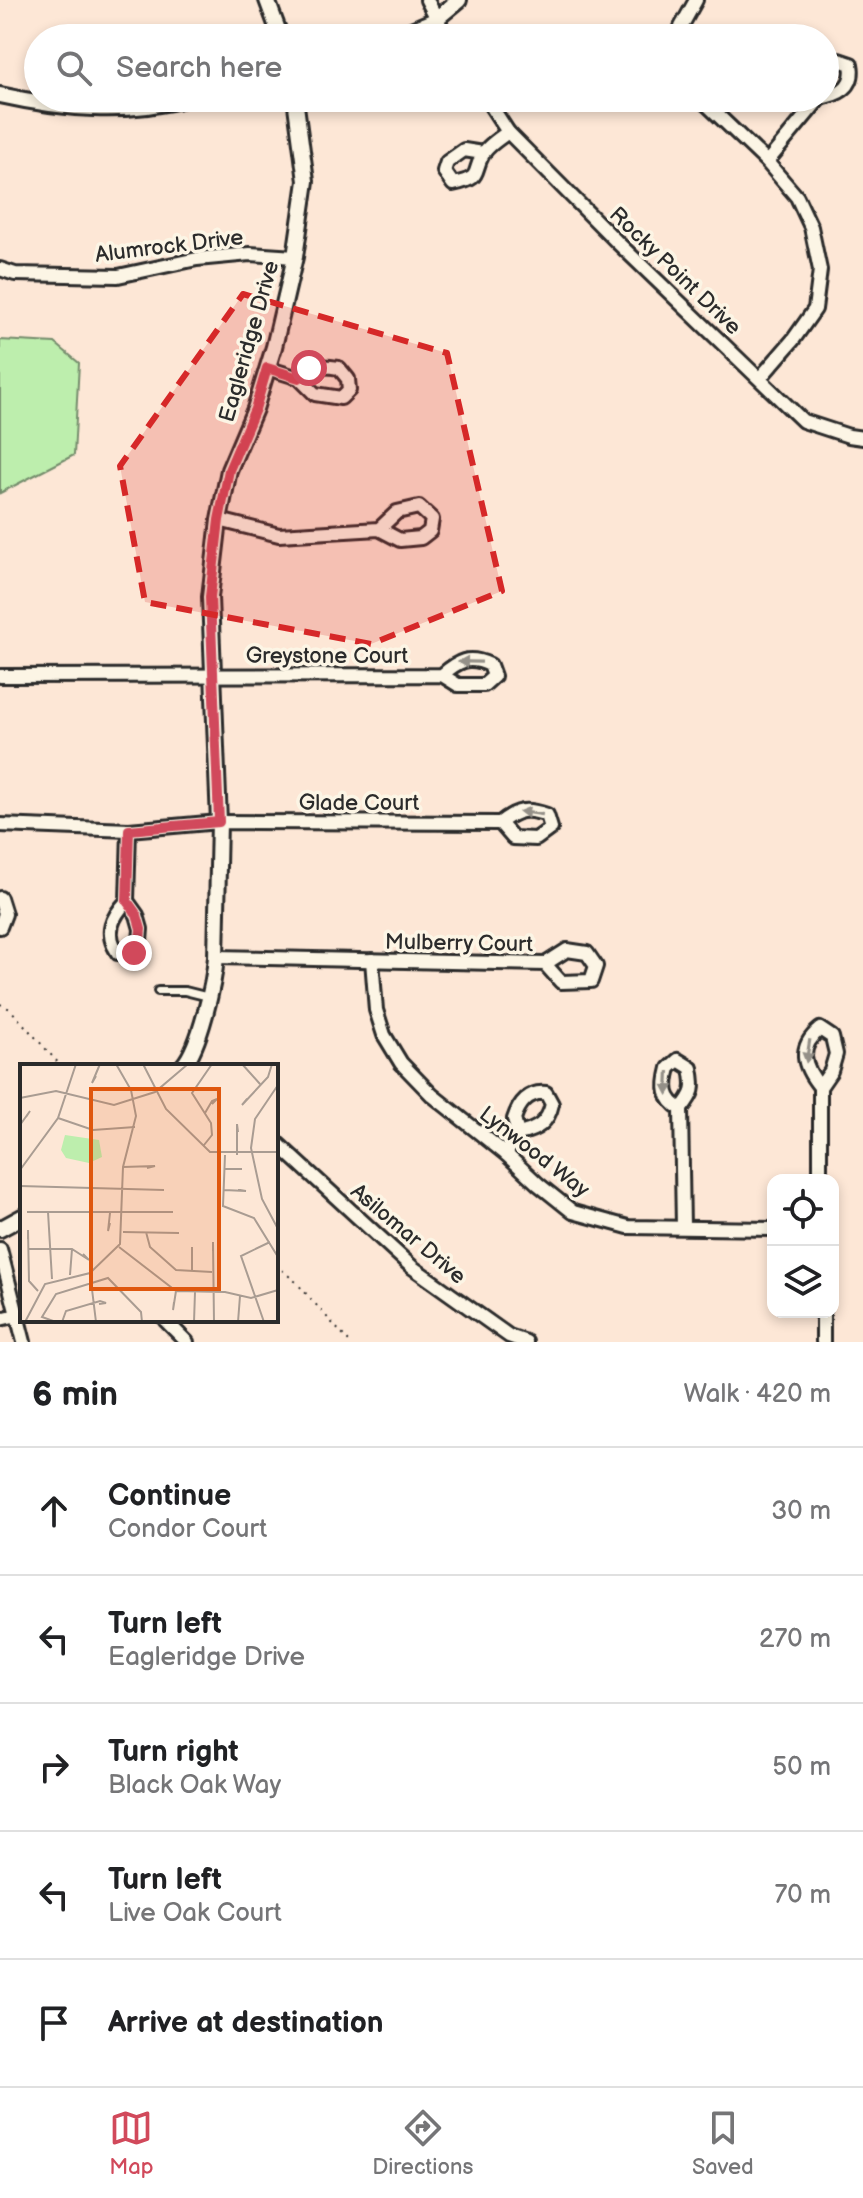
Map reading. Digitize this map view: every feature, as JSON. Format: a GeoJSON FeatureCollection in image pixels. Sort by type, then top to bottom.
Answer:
{"type":"FeatureCollection","features":[{"type":"Feature","properties":{"kind":"street"},"geometry":{"type":"LineString","coordinates":[[267,0],[276,24]]}},
{"type":"Feature","properties":{"kind":"street"},"geometry":{"type":"LineString","coordinates":[[427,0],[438,24]]}},
{"type":"Feature","properties":{"kind":"street"},"geometry":{"type":"LineString","coordinates":[[426,24],[459,0]]}},
{"type":"Feature","properties":{"kind":"street"},"geometry":{"type":"LineString","coordinates":[[683,24],[696,0]]}},
{"type":"Feature","properties":{"kind":"street"},"geometry":{"type":"LineString","coordinates":[[839,60],[851,64],[853,76],[839,92]]}},
{"type":"Feature","properties":{"kind":"street"},"geometry":{"type":"LineString","coordinates":[[0,95],[24,100]]}},
{"type":"Feature","properties":{"kind":"street","name":"Eagleridge Drive"},"geometry":{"type":"LineString","coordinates":[[188,1064],[209,997],[216,957],[219,822],[210,597],[219,520],[229,470],[255,409],[295,257],[306,181],[297,112]]}},
{"type":"Feature","properties":{"kind":"street","name":"Rocky Point Drive"},"geometry":{"type":"LineString","coordinates":[[495,112],[508,132],[618,243],[803,421],[863,438]]}},
{"type":"Feature","properties":{"kind":"street"},"geometry":{"type":"LineString","coordinates":[[715,112],[767,162],[797,197],[811,227],[820,270],[815,309],[760,378]]}},
{"type":"Feature","properties":{"kind":"street"},"geometry":{"type":"LineString","coordinates":[[767,162],[809,112]]}},
{"type":"Feature","properties":{"kind":"street"},"geometry":{"type":"LineString","coordinates":[[483,153],[508,132]]}},
{"type":"Feature","properties":{"kind":"street","name":"Alumrock Drive"},"geometry":{"type":"LineString","coordinates":[[0,269],[15,274],[118,276],[197,259],[250,254],[295,257]]}},
{"type":"Feature","properties":{"kind":"street"},"geometry":{"type":"LineString","coordinates":[[267,368],[299,378]]}},
{"type":"Feature","properties":{"kind":"street"},"geometry":{"type":"LineString","coordinates":[[219,520],[279,535],[379,529]]}},
{"type":"Feature","properties":{"kind":"street","name":"Greystone Court"},"geometry":{"type":"LineString","coordinates":[[0,676],[442,675]]}},
{"type":"Feature","properties":{"kind":"street","name":"Glade Court"},"geometry":{"type":"LineString","coordinates":[[0,825],[129,830],[219,822],[500,823]]}},
{"type":"Feature","properties":{"kind":"street"},"geometry":{"type":"LineString","coordinates":[[127,901],[129,830]]}},
{"type":"Feature","properties":{"kind":"street"},"geometry":{"type":"LineString","coordinates":[[0,898],[5,914],[0,927]]}},
{"type":"Feature","properties":{"kind":"street","name":"Mulberry Court"},"geometry":{"type":"LineString","coordinates":[[216,957],[545,964]]}},
{"type":"Feature","properties":{"kind":"street","name":"Lynwood Way"},"geometry":{"type":"LineString","coordinates":[[372,960],[376,1010],[384,1035],[401,1063],[432,1095],[573,1212],[628,1227],[767,1229]]}},
{"type":"Feature","properties":{"kind":"street"},"geometry":{"type":"LineString","coordinates":[[820,1087],[820,1174]]}},
{"type":"Feature","properties":{"kind":"street"},"geometry":{"type":"LineString","coordinates":[[681,1109],[683,1227]]}},
{"type":"Feature","properties":{"kind":"street"},"geometry":{"type":"LineString","coordinates":[[506,1154],[518,1134]]}},
{"type":"Feature","properties":{"kind":"street","name":"Asilomar Drive"},"geometry":{"type":"LineString","coordinates":[[278,1144],[412,1267],[509,1336],[526,1342]]}},
{"type":"Feature","properties":{"kind":"street"},"geometry":{"type":"LineString","coordinates":[[0,1229],[20,1218]]}},
{"type":"Feature","properties":{"kind":"street"},"geometry":{"type":"LineString","coordinates":[[0,1249],[20,1315],[0,1319]]}},
{"type":"Feature","properties":{"kind":"street"},"geometry":{"type":"LineString","coordinates":[[823,1318],[823,1342]]}},
{"type":"Feature","properties":{"kind":"street"},"geometry":{"type":"LineString","coordinates":[[21,1322],[24,1342]]}},
{"type":"Feature","properties":{"kind":"street"},"geometry":{"type":"LineString","coordinates":[[167,1322],[187,1342]]}},
{"type":"Feature","properties":{"kind":"lane"},"geometry":{"type":"LineString","coordinates":[[158,991],[185,991],[209,997]]}},
{"type":"Feature","properties":{"kind":"path"},"geometry":{"type":"LineString","coordinates":[[0,1004],[10,1009],[59,1064]]}},
{"type":"Feature","properties":{"kind":"path"},"geometry":{"type":"LineString","coordinates":[[278,1267],[296,1282],[349,1342]]}},
{"type":"Feature","properties":{"kind":"highlighted area"},"geometry":{"type":"Polygon","coordinates":[[[243,294],[447,353],[502,591],[371,644],[145,602],[120,466],[243,294]]]}},
{"type":"Feature","properties":{"kind":"green space"},"geometry":{"type":"Polygon","coordinates":[[[0,340],[55,343],[79,363],[74,455],[0,493],[0,340]]]}},
{"type":"Feature","properties":{"kind":"route"},"geometry":{"type":"LineString","coordinates":[[134,953],[141,929],[137,915],[127,901],[129,830],[219,822],[210,597],[219,520],[229,470],[255,409],[267,368],[299,378],[309,368]]}}]}
